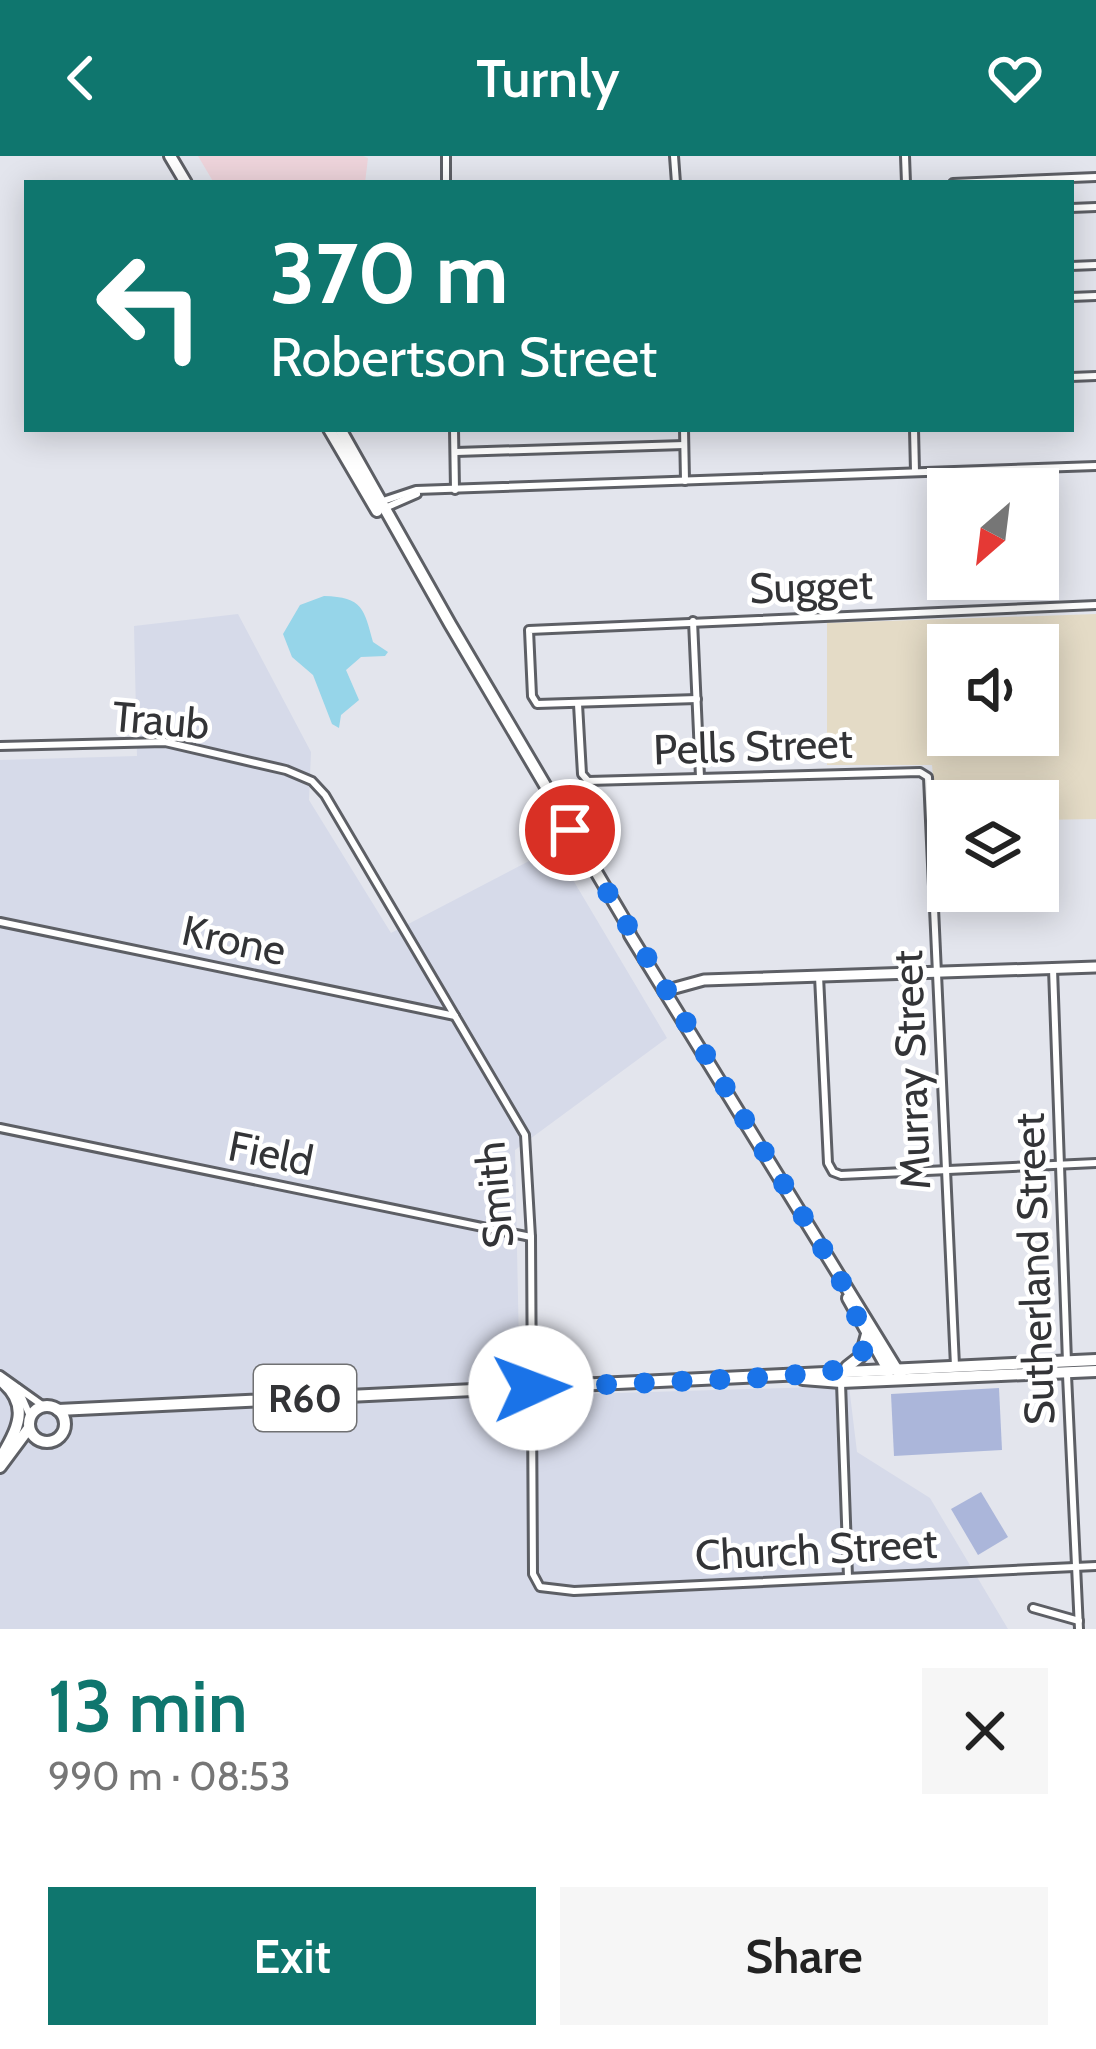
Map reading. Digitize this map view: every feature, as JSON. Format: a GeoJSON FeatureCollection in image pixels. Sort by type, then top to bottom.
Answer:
{"type":"FeatureCollection","features":[{"type":"Feature","properties":{"kind":"main road"},"geometry":{"type":"LineString","coordinates":[[331,432],[628,926],[637,932],[709,1061],[860,1305],[895,1373]]}},
{"type":"Feature","properties":{"kind":"main road"},"geometry":{"type":"LineString","coordinates":[[341,432],[379,508]]}},
{"type":"Feature","properties":{"kind":"main road"},"geometry":{"type":"LineString","coordinates":[[838,1274],[867,1333],[895,1373]]}},
{"type":"Feature","properties":{"kind":"main road"},"geometry":{"type":"LineString","coordinates":[[840,1376],[860,1358],[867,1333]]}},
{"type":"Feature","properties":{"kind":"main road"},"geometry":{"type":"LineString","coordinates":[[895,1373],[1067,1367],[1096,1360]]}},
{"type":"Feature","properties":{"kind":"main road"},"geometry":{"type":"LineString","coordinates":[[895,1373],[955,1366],[1067,1367],[1096,1372]]}},
{"type":"Feature","properties":{"kind":"main road","name":"R60"},"geometry":{"type":"LineString","coordinates":[[42,1406],[80,1411],[169,1403],[895,1373]]}},
{"type":"Feature","properties":{"kind":"main road"},"geometry":{"type":"LineString","coordinates":[[0,1377],[17,1397],[21,1420],[0,1463]]}},
{"type":"Feature","properties":{"kind":"main road"},"geometry":{"type":"LineString","coordinates":[[0,1463],[42,1406]]}},
{"type":"Feature","properties":{"kind":"main road"},"geometry":{"type":"LineString","coordinates":[[58,1410],[65,1424]]}},
{"type":"Feature","properties":{"kind":"main road"},"geometry":{"type":"LineString","coordinates":[[14,1450],[38,1441],[54,1442],[80,1411]]}},
{"type":"Feature","properties":{"kind":"main road"},"geometry":{"type":"LineString","coordinates":[[29,1422],[38,1441]]}},
{"type":"Feature","properties":{"kind":"street"},"geometry":{"type":"LineString","coordinates":[[1024,180],[1096,177]]}},
{"type":"Feature","properties":{"kind":"street"},"geometry":{"type":"LineString","coordinates":[[454,432],[455,490]]}},
{"type":"Feature","properties":{"kind":"street"},"geometry":{"type":"LineString","coordinates":[[683,432],[685,481]]}},
{"type":"Feature","properties":{"kind":"street"},"geometry":{"type":"LineString","coordinates":[[914,432],[915,472]]}},
{"type":"Feature","properties":{"kind":"street"},"geometry":{"type":"LineString","coordinates":[[456,452],[684,445]]}},
{"type":"Feature","properties":{"kind":"street"},"geometry":{"type":"LineString","coordinates":[[379,508],[420,492],[1096,466]]}},
{"type":"Feature","properties":{"kind":"street","name":"Sugget"},"geometry":{"type":"LineString","coordinates":[[578,704],[543,706],[534,701],[530,629],[1096,605]]}},
{"type":"Feature","properties":{"kind":"street"},"geometry":{"type":"LineString","coordinates":[[693,621],[700,777]]}},
{"type":"Feature","properties":{"kind":"street"},"geometry":{"type":"LineString","coordinates":[[578,704],[697,699]]}},
{"type":"Feature","properties":{"kind":"street","name":"Pells Street"},"geometry":{"type":"LineString","coordinates":[[578,704],[584,779],[924,773]]}},
{"type":"Feature","properties":{"kind":"street","name":"Traub"},"geometry":{"type":"LineString","coordinates":[[0,746],[165,742],[286,770],[312,781]]}},
{"type":"Feature","properties":{"kind":"street","name":"Murray Street"},"geometry":{"type":"LineString","coordinates":[[924,773],[930,784],[955,1366]]}},
{"type":"Feature","properties":{"kind":"street","name":"Smith"},"geometry":{"type":"LineString","coordinates":[[312,781],[325,795],[525,1135],[531,1237],[532,1574],[541,1587]]}},
{"type":"Feature","properties":{"kind":"street","name":"Krone"},"geometry":{"type":"LineString","coordinates":[[0,922],[457,1016]]}},
{"type":"Feature","properties":{"kind":"street"},"geometry":{"type":"LineString","coordinates":[[668,990],[704,980],[1096,967]]}},
{"type":"Feature","properties":{"kind":"street","name":"Sutherland Street"},"geometry":{"type":"LineString","coordinates":[[1053,969],[1079,1625]]}},
{"type":"Feature","properties":{"kind":"street"},"geometry":{"type":"LineString","coordinates":[[819,976],[832,1172],[1096,1163]]}},
{"type":"Feature","properties":{"kind":"street","name":"Field"},"geometry":{"type":"LineString","coordinates":[[0,1128],[531,1237]]}},
{"type":"Feature","properties":{"kind":"street"},"geometry":{"type":"LineString","coordinates":[[840,1376],[848,1577]]}},
{"type":"Feature","properties":{"kind":"street"},"geometry":{"type":"LineString","coordinates":[[0,1377],[17,1384],[42,1406]]}},
{"type":"Feature","properties":{"kind":"street"},"geometry":{"type":"LineString","coordinates":[[17,1384],[29,1422]]}},
{"type":"Feature","properties":{"kind":"street","name":"Church Street"},"geometry":{"type":"LineString","coordinates":[[541,1587],[574,1591],[1096,1566]]}},
{"type":"Feature","properties":{"kind":"street"},"geometry":{"type":"LineString","coordinates":[[1034,1608],[1079,1625]]}},
{"type":"Feature","properties":{"kind":"shaded area"},"geometry":{"type":"Polygon","coordinates":[[[198,156],[368,158],[365,180],[212,180],[198,156]]]}},
{"type":"Feature","properties":{"kind":"shaded area"},"geometry":{"type":"Polygon","coordinates":[[[324,596],[347,599],[360,607],[373,642],[388,652],[361,657],[346,670],[359,700],[341,715],[339,728],[332,724],[313,675],[292,657],[283,634],[300,605],[324,596]]]}},
{"type":"Feature","properties":{"kind":"shaded area"},"geometry":{"type":"Polygon","coordinates":[[[238,614],[311,752],[309,800],[391,933],[554,848],[667,1038],[515,1150],[520,1396],[849,1386],[857,1452],[930,1498],[1008,1629],[0,1629],[0,760],[137,756],[134,626],[238,614]]]}},
{"type":"Feature","properties":{"kind":"shaded area"},"geometry":{"type":"Polygon","coordinates":[[[1096,614],[1096,819],[1059,820],[1059,780],[933,780],[932,765],[827,765],[827,623],[1096,614]]]}},
{"type":"Feature","properties":{"kind":"shaded area"},"geometry":{"type":"Polygon","coordinates":[[[999,1388],[1002,1450],[894,1456],[891,1394],[999,1388]]]}},
{"type":"Feature","properties":{"kind":"shaded area"},"geometry":{"type":"Polygon","coordinates":[[[981,1492],[1008,1537],[978,1555],[951,1509],[981,1492]]]}},
{"type":"Feature","properties":{"kind":"route"},"geometry":{"type":"LineString","coordinates":[[531,1388],[838,1370],[860,1358],[867,1340],[838,1274],[570,830]]}}]}
